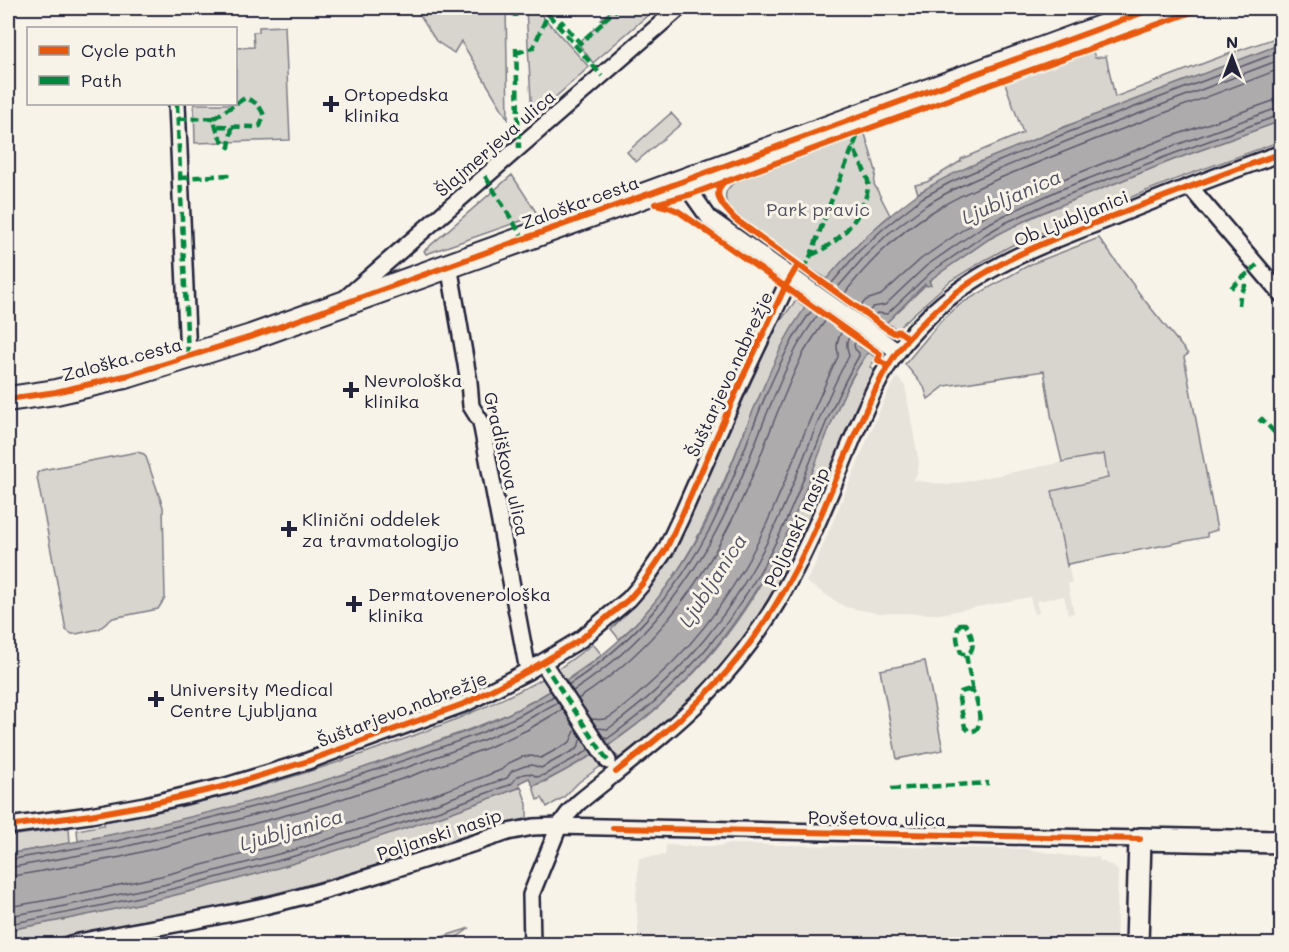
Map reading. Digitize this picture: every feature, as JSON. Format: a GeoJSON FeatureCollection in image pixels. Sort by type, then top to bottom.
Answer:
{"type":"FeatureCollection","features":[{"type":"Feature","properties":{"kind":"main road","name":"Zaloška cesta"},"geometry":{"type":"LineString","coordinates":[[8,399],[56,392],[142,372],[251,337],[1155,8]]}},
{"type":"Feature","properties":{"kind":"street","name":"Šlajmerjeva ulica"},"geometry":{"type":"LineString","coordinates":[[335,307],[679,8]]}},
{"type":"Feature","properties":{"kind":"street"},"geometry":{"type":"LineString","coordinates":[[177,105],[188,356]]}},
{"type":"Feature","properties":{"kind":"street","name":"Ob Ljubljanici"},"geometry":{"type":"LineString","coordinates":[[897,351],[951,297],[999,265],[1040,246],[1281,153]]}},
{"type":"Feature","properties":{"kind":"street"},"geometry":{"type":"LineString","coordinates":[[686,180],[692,194],[710,218],[897,351]]}},
{"type":"Feature","properties":{"kind":"street"},"geometry":{"type":"LineString","coordinates":[[1190,187],[1281,295]]}},
{"type":"Feature","properties":{"kind":"street","name":"Gradiškova ulica"},"geometry":{"type":"LineString","coordinates":[[449,265],[471,406],[481,422],[528,672]]}},
{"type":"Feature","properties":{"kind":"street","name":"Šuštarjevo nabrežje"},"geometry":{"type":"LineString","coordinates":[[8,826],[134,807],[226,786],[305,762],[424,719],[466,703],[528,672],[547,669],[629,599],[666,549],[791,276]]}},
{"type":"Feature","properties":{"kind":"street","name":"Poljanski nasip"},"geometry":{"type":"LineString","coordinates":[[70,945],[286,901],[361,880],[508,832],[533,827],[559,826],[578,803],[671,727],[705,696],[754,636],[782,594],[801,558],[859,425],[897,351]]}},
{"type":"Feature","properties":{"kind":"street"},"geometry":{"type":"LineString","coordinates":[[547,669],[608,761]]}},
{"type":"Feature","properties":{"kind":"street"},"geometry":{"type":"LineString","coordinates":[[532,945],[531,895],[559,826]]}},
{"type":"Feature","properties":{"kind":"street","name":"Povšetova ulica"},"geometry":{"type":"LineString","coordinates":[[559,826],[1281,842]]}},
{"type":"Feature","properties":{"kind":"street"},"geometry":{"type":"LineString","coordinates":[[1137,945],[1140,839]]}},
{"type":"Feature","properties":{"kind":"shaded area"},"geometry":{"type":"Polygon","coordinates":[[[897,377],[905,386],[919,463],[918,472],[913,480],[948,485],[1104,454],[1199,440],[1217,530],[1207,533],[1207,537],[1068,564],[1072,582],[1068,584],[1074,613],[1068,614],[1064,596],[1036,601],[1039,613],[1034,614],[1030,597],[940,614],[876,613],[845,607],[806,582],[884,400],[897,377]]]}},
{"type":"Feature","properties":{"kind":"shaded area"},"geometry":{"type":"Polygon","coordinates":[[[726,844],[1025,849],[1069,856],[1099,857],[1100,861],[1112,865],[1118,871],[1116,944],[639,944],[636,898],[639,858],[665,855],[666,845],[722,846],[726,844]]]}},
{"type":"Feature","properties":{"kind":"green space"},"geometry":{"type":"Polygon","coordinates":[[[415,8],[506,8],[508,119],[461,41],[454,53],[436,41],[415,8]]]}},
{"type":"Feature","properties":{"kind":"green space"},"geometry":{"type":"Polygon","coordinates":[[[526,8],[535,8],[589,67],[532,118],[526,8]]]}},
{"type":"Feature","properties":{"kind":"green space"},"geometry":{"type":"Polygon","coordinates":[[[614,8],[656,8],[593,63],[578,43],[614,8]]]}},
{"type":"Feature","properties":{"kind":"green space"},"geometry":{"type":"Polygon","coordinates":[[[285,26],[290,140],[195,143],[194,105],[237,105],[237,48],[254,47],[253,32],[259,32],[259,27],[285,26]]]}},
{"type":"Feature","properties":{"kind":"green space"},"geometry":{"type":"Polygon","coordinates":[[[1281,36],[1281,44],[1062,128],[971,166],[918,193],[915,185],[927,182],[961,159],[1023,133],[1005,83],[1093,52],[1095,58],[1106,56],[1115,97],[1281,36]]]}},
{"type":"Feature","properties":{"kind":"green space"},"geometry":{"type":"Polygon","coordinates":[[[671,113],[681,124],[636,162],[627,152],[671,113]]]}},
{"type":"Feature","properties":{"kind":"green space"},"geometry":{"type":"Polygon","coordinates":[[[1281,121],[1281,141],[1184,176],[1016,243],[950,281],[897,329],[886,323],[934,277],[1009,228],[1064,203],[1173,160],[1281,121]]]}},
{"type":"Feature","properties":{"kind":"green space","name":"Park pravic"},"geometry":{"type":"Polygon","coordinates":[[[865,134],[876,171],[874,184],[890,215],[855,247],[827,279],[757,231],[727,203],[726,192],[734,183],[865,134]]]}},
{"type":"Feature","properties":{"kind":"green space"},"geometry":{"type":"Polygon","coordinates":[[[512,175],[538,215],[426,254],[424,251],[512,175]]]}},
{"type":"Feature","properties":{"kind":"green space"},"geometry":{"type":"Polygon","coordinates":[[[1099,238],[1188,354],[1184,357],[1217,530],[1207,533],[1207,537],[1067,566],[1052,491],[1108,478],[1104,454],[1062,462],[1044,371],[945,386],[928,399],[924,387],[905,364],[941,321],[962,303],[1031,264],[1099,238]]]}},
{"type":"Feature","properties":{"kind":"green space"},"geometry":{"type":"Polygon","coordinates":[[[796,300],[806,308],[784,343],[706,521],[677,572],[660,596],[619,639],[611,629],[656,580],[680,542],[760,362],[779,323],[796,300]]]}},
{"type":"Feature","properties":{"kind":"green space"},"geometry":{"type":"Polygon","coordinates":[[[868,352],[876,358],[870,367],[876,370],[856,411],[803,537],[765,606],[719,669],[683,707],[620,759],[616,755],[610,760],[604,749],[651,713],[695,672],[737,621],[782,543],[842,397],[868,352]]]}},
{"type":"Feature","properties":{"kind":"green space"},"geometry":{"type":"Polygon","coordinates":[[[137,452],[146,457],[163,507],[165,598],[158,609],[113,618],[99,629],[72,634],[66,630],[37,473],[42,470],[137,452]]]}},
{"type":"Feature","properties":{"kind":"green space"},"geometry":{"type":"Polygon","coordinates":[[[593,644],[602,655],[560,684],[553,673],[593,644]]]}},
{"type":"Feature","properties":{"kind":"green space"},"geometry":{"type":"Polygon","coordinates":[[[925,661],[943,750],[897,759],[880,670],[925,661]]]}},
{"type":"Feature","properties":{"kind":"green space"},"geometry":{"type":"Polygon","coordinates":[[[548,676],[555,688],[515,711],[361,769],[221,810],[78,841],[77,830],[237,793],[368,752],[460,718],[548,676]]]}},
{"type":"Feature","properties":{"kind":"green space"},"geometry":{"type":"Polygon","coordinates":[[[598,752],[605,763],[579,782],[563,798],[547,807],[542,798],[537,800],[533,786],[598,752]]]}},
{"type":"Feature","properties":{"kind":"green space"},"geometry":{"type":"Polygon","coordinates":[[[521,787],[527,804],[527,819],[255,899],[174,917],[8,944],[8,930],[138,904],[268,871],[395,832],[521,787]]]}},
{"type":"Feature","properties":{"kind":"green space"},"geometry":{"type":"Polygon","coordinates":[[[69,828],[70,843],[8,854],[8,836],[69,828]]]}},
{"type":"Feature","properties":{"kind":"green space"},"geometry":{"type":"Polygon","coordinates":[[[470,928],[453,940],[452,944],[429,944],[429,941],[470,928]]]}},
{"type":"Feature","properties":{"kind":"water","name":"Ljubljanica"},"geometry":{"type":"Polygon","coordinates":[[[1281,44],[1281,121],[1173,160],[1034,216],[989,239],[934,277],[929,281],[931,285],[925,284],[886,323],[880,318],[859,346],[868,352],[842,397],[790,527],[751,598],[703,662],[645,718],[613,742],[561,773],[533,786],[529,778],[519,783],[521,787],[331,852],[268,871],[138,904],[8,930],[8,854],[166,823],[323,781],[494,720],[543,696],[574,676],[602,655],[630,629],[656,601],[678,570],[714,506],[748,423],[794,324],[828,277],[881,223],[919,193],[961,170],[1096,114],[1281,44]]]}},
{"type":"Feature","properties":{"kind":"pier"},"geometry":{"type":"Polygon","coordinates":[[[824,278],[889,324],[885,326],[880,322],[863,345],[870,350],[869,353],[804,306],[824,278]]]}},
{"type":"Feature","properties":{"kind":"marked path"},"geometry":{"type":"LineString","coordinates":[[412,9],[446,8]]}},
{"type":"Feature","properties":{"kind":"marked path"},"geometry":{"type":"LineString","coordinates":[[515,8],[515,19]]}},
{"type":"Feature","properties":{"kind":"marked path"},"geometry":{"type":"LineString","coordinates":[[516,53],[533,48],[548,14],[543,8]]}},
{"type":"Feature","properties":{"kind":"marked path"},"geometry":{"type":"LineString","coordinates":[[558,26],[562,22],[580,43],[618,8]]}},
{"type":"Feature","properties":{"kind":"marked path"},"geometry":{"type":"LineString","coordinates":[[548,14],[602,76]]}},
{"type":"Feature","properties":{"kind":"marked path"},"geometry":{"type":"LineString","coordinates":[[516,48],[519,148]]}},
{"type":"Feature","properties":{"kind":"marked path"},"geometry":{"type":"LineString","coordinates":[[215,126],[260,126],[264,115],[256,104],[245,98],[237,103]]}},
{"type":"Feature","properties":{"kind":"marked path"},"geometry":{"type":"LineString","coordinates":[[177,105],[188,356]]}},
{"type":"Feature","properties":{"kind":"marked path"},"geometry":{"type":"LineString","coordinates":[[214,118],[234,105]]}},
{"type":"Feature","properties":{"kind":"marked path"},"geometry":{"type":"LineString","coordinates":[[178,119],[214,118],[218,134],[229,147],[232,127]]}},
{"type":"Feature","properties":{"kind":"marked path"},"geometry":{"type":"LineString","coordinates":[[804,270],[859,132]]}},
{"type":"Feature","properties":{"kind":"marked path"},"geometry":{"type":"LineString","coordinates":[[811,255],[828,246],[844,233],[856,217],[865,199],[868,181],[853,146]]}},
{"type":"Feature","properties":{"kind":"marked path"},"geometry":{"type":"LineString","coordinates":[[180,178],[230,175]]}},
{"type":"Feature","properties":{"kind":"marked path"},"geometry":{"type":"LineString","coordinates":[[485,176],[523,238]]}},
{"type":"Feature","properties":{"kind":"marked path"},"geometry":{"type":"LineString","coordinates":[[1231,288],[1257,265]]}},
{"type":"Feature","properties":{"kind":"marked path"},"geometry":{"type":"LineString","coordinates":[[1239,305],[1245,286],[1244,276]]}},
{"type":"Feature","properties":{"kind":"marked path"},"geometry":{"type":"LineString","coordinates":[[1259,422],[1262,419],[1274,432],[1282,433]]}},
{"type":"Feature","properties":{"kind":"marked path"},"geometry":{"type":"LineString","coordinates":[[960,624],[965,624],[972,638],[971,651],[967,654],[962,654],[958,644],[957,631],[960,624]]}},
{"type":"Feature","properties":{"kind":"marked path"},"geometry":{"type":"LineString","coordinates":[[966,655],[973,692]]}},
{"type":"Feature","properties":{"kind":"marked path"},"geometry":{"type":"LineString","coordinates":[[543,663],[608,761]]}},
{"type":"Feature","properties":{"kind":"marked path"},"geometry":{"type":"LineString","coordinates":[[967,690],[975,694],[979,714],[979,725],[972,731],[965,727],[959,699],[961,692],[967,690]]}},
{"type":"Feature","properties":{"kind":"marked path"},"geometry":{"type":"LineString","coordinates":[[891,789],[989,783]]}},
{"type":"Feature","properties":{"kind":"cycle path"},"geometry":{"type":"LineString","coordinates":[[8,399],[56,392],[129,375],[251,337],[1155,8]]}},
{"type":"Feature","properties":{"kind":"cycle path"},"geometry":{"type":"LineString","coordinates":[[655,204],[692,194],[1203,8]]}},
{"type":"Feature","properties":{"kind":"cycle path"},"geometry":{"type":"LineString","coordinates":[[616,772],[703,697],[735,662],[764,623],[800,561],[880,380],[899,349],[934,312],[968,284],[1026,251],[1282,153]]}},
{"type":"Feature","properties":{"kind":"cycle path"},"geometry":{"type":"LineString","coordinates":[[725,181],[720,186],[718,196],[723,206],[735,219],[887,329],[894,333],[899,331],[908,338]]}},
{"type":"Feature","properties":{"kind":"cycle path"},"geometry":{"type":"LineString","coordinates":[[656,204],[678,211],[880,354],[878,360],[888,366]]}},
{"type":"Feature","properties":{"kind":"cycle path"},"geometry":{"type":"LineString","coordinates":[[8,826],[145,805],[226,786],[305,762],[466,703],[528,671],[581,639],[629,599],[666,549],[741,381],[785,287],[798,265]]}},
{"type":"Feature","properties":{"kind":"cycle path"},"geometry":{"type":"LineString","coordinates":[[613,828],[1140,839]]}},
{"type":"Feature","properties":{"kind":"place","name":"Ortopedska klinika"},"geometry":{"type":"Point","coordinates":[331,104]}},
{"type":"Feature","properties":{"kind":"place","name":"Nevrološka klinika"},"geometry":{"type":"Point","coordinates":[351,390]}},
{"type":"Feature","properties":{"kind":"place","name":"Klinični oddelek za travmatologijo"},"geometry":{"type":"Point","coordinates":[289,529]}},
{"type":"Feature","properties":{"kind":"place","name":"Dermatovenerološka klinika"},"geometry":{"type":"Point","coordinates":[354,604]}},
{"type":"Feature","properties":{"kind":"place","name":"University Medical Centre Ljubljana"},"geometry":{"type":"Point","coordinates":[156,699]}}]}
